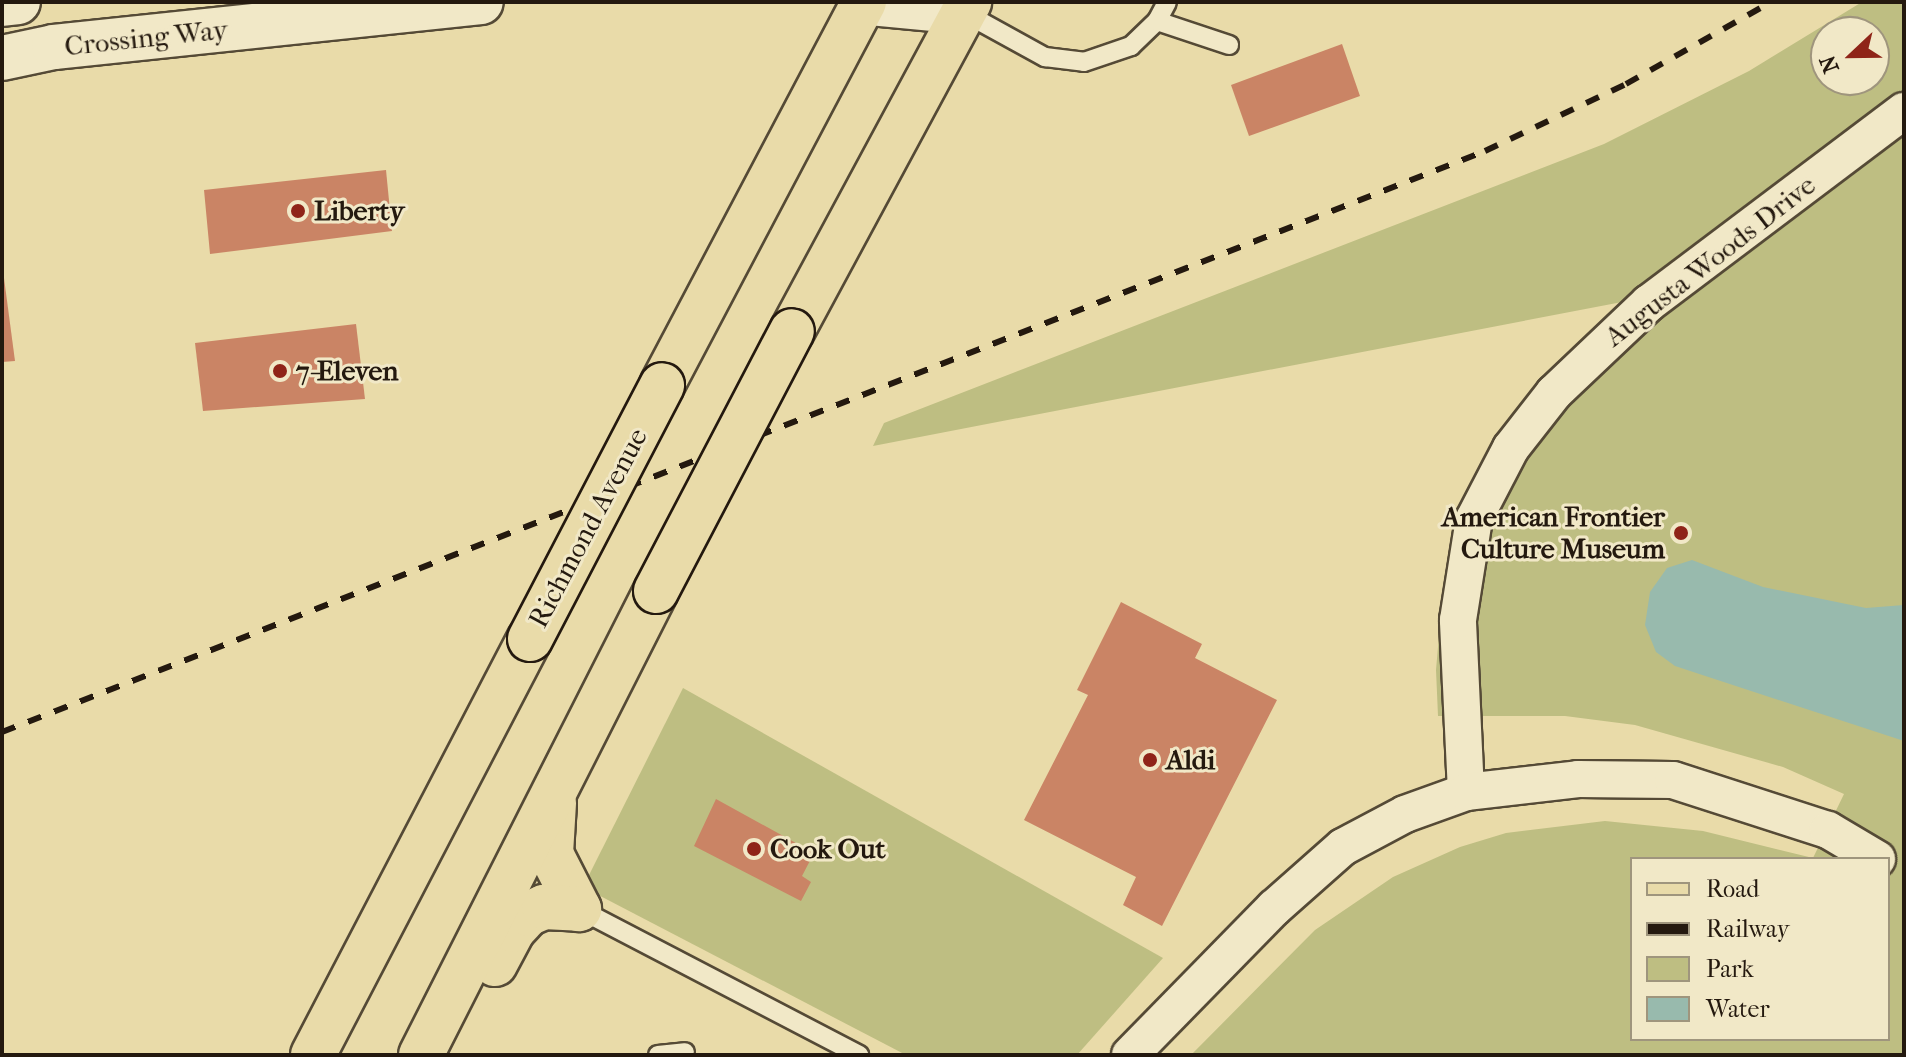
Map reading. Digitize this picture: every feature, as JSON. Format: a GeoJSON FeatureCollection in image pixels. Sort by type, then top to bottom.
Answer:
{"type":"FeatureCollection","features":[{"type":"Feature","properties":{"kind":"main road","name":"Richmond Avenue"},"geometry":{"type":"LineString","coordinates":[[313,1055],[862,2]]}},
{"type":"Feature","properties":{"kind":"main road"},"geometry":{"type":"LineString","coordinates":[[421,1055],[656,591],[961,5]]}},
{"type":"Feature","properties":{"kind":"main road"},"geometry":{"type":"LineString","coordinates":[[556,791],[551,854],[579,909]]}},
{"type":"Feature","properties":{"kind":"main road"},"geometry":{"type":"LineString","coordinates":[[448,1055],[513,930],[544,907],[579,909]]}},
{"type":"Feature","properties":{"kind":"street"},"geometry":{"type":"LineString","coordinates":[[2,4],[18,2]]}},
{"type":"Feature","properties":{"kind":"street"},"geometry":{"type":"LineString","coordinates":[[172,35],[198,10],[232,2]]}},
{"type":"Feature","properties":{"kind":"street","name":"Crossing Way"},"geometry":{"type":"LineString","coordinates":[[2,58],[172,35],[312,11],[481,2]]}},
{"type":"Feature","properties":{"kind":"street"},"geometry":{"type":"LineString","coordinates":[[862,2],[961,5]]}},
{"type":"Feature","properties":{"kind":"street","name":"Augusta Woods Drive"},"geometry":{"type":"LineString","coordinates":[[1466,792],[1458,620],[1474,519],[1511,448],[1554,393],[1649,303],[1904,111]]}},
{"type":"Feature","properties":{"kind":"street"},"geometry":{"type":"LineString","coordinates":[[1130,1055],[1274,908],[1343,847],[1405,814],[1466,792],[1578,779],[1673,780],[1828,830],[1874,857]]}},
{"type":"Feature","properties":{"kind":"lane"},"geometry":{"type":"LineString","coordinates":[[961,5],[1030,50],[1073,62],[1121,52],[1157,21],[1167,2]]}},
{"type":"Feature","properties":{"kind":"lane"},"geometry":{"type":"LineString","coordinates":[[1157,21],[1229,45]]}},
{"type":"Feature","properties":{"kind":"lane"},"geometry":{"type":"LineString","coordinates":[[579,909],[859,1055]]}},
{"type":"Feature","properties":{"kind":"lane"},"geometry":{"type":"LineString","coordinates":[[658,1055],[685,1052]]}},
{"type":"Feature","properties":{"kind":"green space","name":"American Frontier Culture Museum"},"geometry":{"type":"Polygon","coordinates":[[[1862,2],[1904,2],[1904,1055],[1191,1055],[1315,930],[1393,877],[1460,847],[1506,833],[1605,821],[1703,831],[1809,857],[1630,857],[1630,1041],[1890,1041],[1890,857],[1813,857],[1844,794],[1783,767],[1635,725],[1565,716],[1438,716],[1436,670],[1443,589],[1452,549],[1502,433],[1536,385],[1622,302],[873,446],[884,423],[1604,144],[1749,71],[1810,34],[1810,96],[1890,96],[1890,16],[1839,16],[1862,2]]]}},
{"type":"Feature","properties":{"kind":"green space"},"geometry":{"type":"Polygon","coordinates":[[[683,688],[1163,958],[1077,1055],[906,1055],[583,887],[683,688]]]}},
{"type":"Feature","properties":{"kind":"water"},"geometry":{"type":"Polygon","coordinates":[[[1692,560],[1763,587],[1866,608],[1904,605],[1904,741],[1675,666],[1656,652],[1645,625],[1650,592],[1667,568],[1692,560]]]}},
{"type":"Feature","properties":{"kind":"building"},"geometry":{"type":"Polygon","coordinates":[[[1342,44],[1360,96],[1249,136],[1231,85],[1342,44]]]}},
{"type":"Feature","properties":{"kind":"building","name":"Liberty"},"geometry":{"type":"Polygon","coordinates":[[[386,170],[392,231],[210,254],[204,190],[386,170]]]}},
{"type":"Feature","properties":{"kind":"building"},"geometry":{"type":"Polygon","coordinates":[[[2,263],[15,361],[2,362],[2,263]]]}},
{"type":"Feature","properties":{"kind":"building","name":"7-Eleven"},"geometry":{"type":"Polygon","coordinates":[[[356,324],[365,399],[203,411],[195,343],[356,324]]]}},
{"type":"Feature","properties":{"kind":"building","name":"Aldi"},"geometry":{"type":"Polygon","coordinates":[[[1121,602],[1202,644],[1195,658],[1277,700],[1162,926],[1123,905],[1136,877],[1024,820],[1088,695],[1077,690],[1121,602]]]}},
{"type":"Feature","properties":{"kind":"building","name":"Cook Out"},"geometry":{"type":"Polygon","coordinates":[[[716,799],[814,853],[802,876],[811,882],[801,901],[694,846],[716,799]]]}},
{"type":"Feature","properties":{"kind":"railway"},"geometry":{"type":"LineString","coordinates":[[2,732],[1485,151],[1626,84],[1771,2]]}},
{"type":"Feature","properties":{"kind":"place","name":"Liberty"},"geometry":{"type":"Point","coordinates":[298,211]}},
{"type":"Feature","properties":{"kind":"place","name":"7-Eleven"},"geometry":{"type":"Point","coordinates":[280,371]}},
{"type":"Feature","properties":{"kind":"place","name":"American Frontier Culture Museum"},"geometry":{"type":"Point","coordinates":[1681,533]}},
{"type":"Feature","properties":{"kind":"place","name":"Aldi"},"geometry":{"type":"Point","coordinates":[1150,760]}},
{"type":"Feature","properties":{"kind":"place","name":"Cook Out"},"geometry":{"type":"Point","coordinates":[754,849]}}]}
